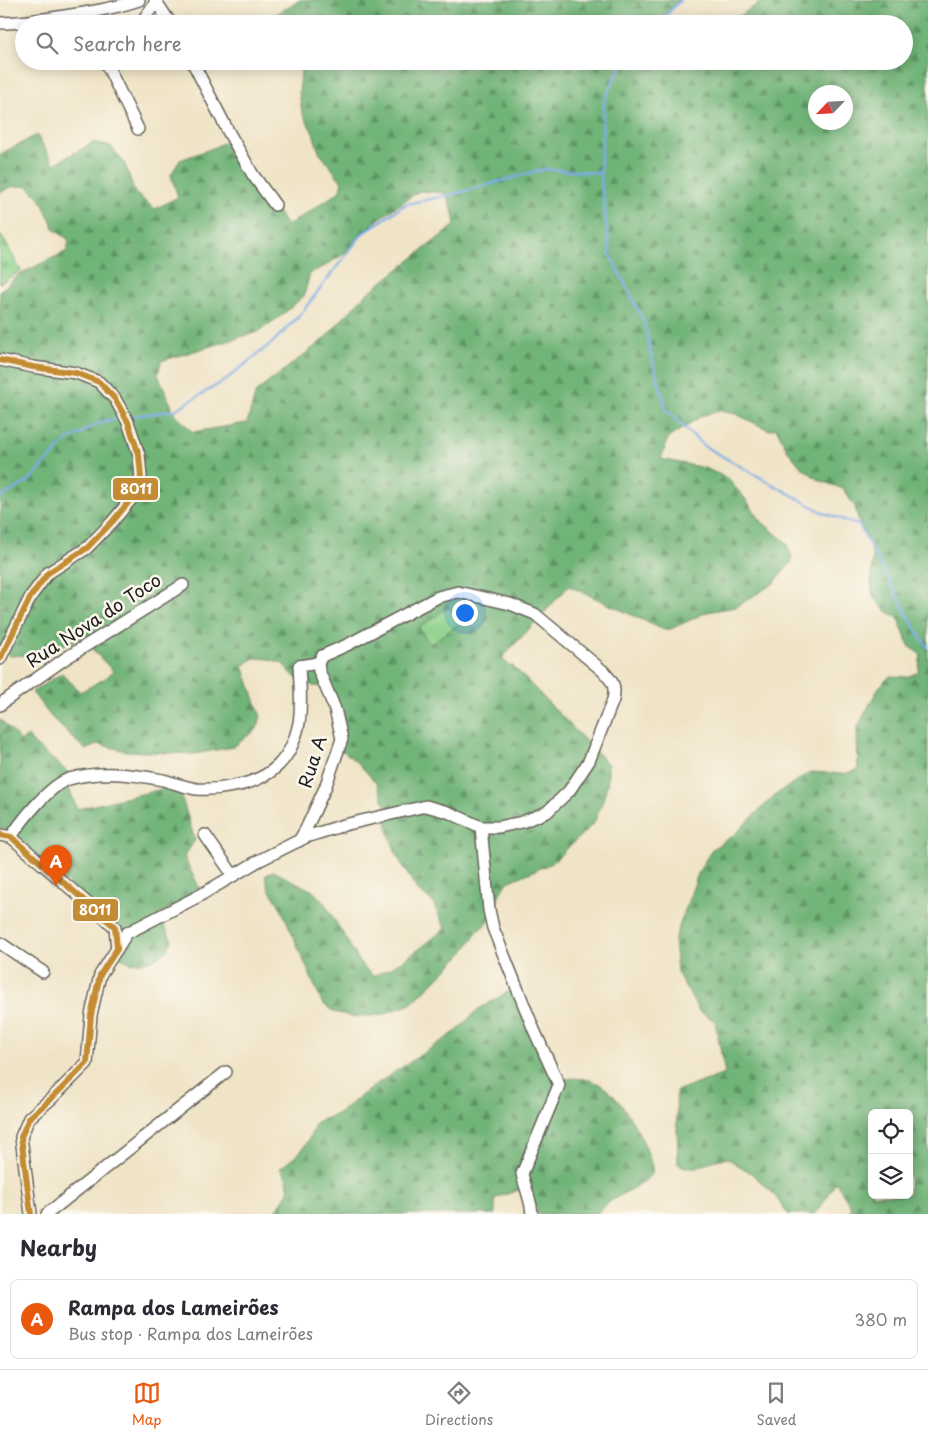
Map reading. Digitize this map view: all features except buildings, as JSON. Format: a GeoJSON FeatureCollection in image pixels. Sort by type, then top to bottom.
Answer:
{"type":"FeatureCollection","features":[{"type":"Feature","properties":{"kind":"street"},"geometry":{"type":"LineString","coordinates":[[91,15],[139,0]]}},
{"type":"Feature","properties":{"kind":"street"},"geometry":{"type":"LineString","coordinates":[[146,15],[155,1],[165,15]]}},
{"type":"Feature","properties":{"kind":"street"},"geometry":{"type":"LineString","coordinates":[[0,23],[15,23]]}},
{"type":"Feature","properties":{"kind":"street"},"geometry":{"type":"LineString","coordinates":[[111,70],[138,130]]}},
{"type":"Feature","properties":{"kind":"street"},"geometry":{"type":"LineString","coordinates":[[197,70],[252,175],[275,205]]}},
{"type":"Feature","properties":{"kind":"street"},"geometry":{"type":"LineString","coordinates":[[0,360],[76,373],[99,382],[115,399],[128,422],[139,454],[141,477],[132,498],[87,548],[48,573],[31,596],[0,659]]}},
{"type":"Feature","properties":{"kind":"street","name":"Rua Nova do Toco"},"geometry":{"type":"LineString","coordinates":[[0,705],[66,658],[183,585]]}},
{"type":"Feature","properties":{"kind":"street"},"geometry":{"type":"LineString","coordinates":[[31,1214],[21,1137],[29,1118],[87,1063],[91,1015],[100,975],[117,949],[127,933],[198,896],[258,861],[306,837],[344,825],[426,806],[448,812],[481,827],[499,827],[522,822],[546,812],[569,791],[589,761],[612,700],[613,682],[535,614],[510,604],[458,592],[438,597],[347,645],[322,656],[318,663],[299,666],[299,722],[294,740],[284,759],[269,774],[248,784],[218,790],[195,789],[125,773],[68,779],[48,793],[5,836],[115,927],[117,949]]}},
{"type":"Feature","properties":{"kind":"street","name":"Rua A"},"geometry":{"type":"LineString","coordinates":[[298,841],[306,829],[325,788],[342,739],[335,709],[319,671],[318,663]]}},
{"type":"Feature","properties":{"kind":"street"},"geometry":{"type":"LineString","coordinates":[[481,827],[489,910],[493,928],[534,1030],[559,1085],[522,1174],[532,1214]]}},
{"type":"Feature","properties":{"kind":"street"},"geometry":{"type":"LineString","coordinates":[[205,835],[233,875]]}},
{"type":"Feature","properties":{"kind":"street"},"geometry":{"type":"LineString","coordinates":[[0,943],[43,972]]}},
{"type":"Feature","properties":{"kind":"street"},"geometry":{"type":"LineString","coordinates":[[47,1214],[226,1072]]}},
{"type":"Feature","properties":{"kind":"green space"},"geometry":{"type":"Polygon","coordinates":[[[300,0],[679,0],[665,15],[275,15],[300,0]]]}},
{"type":"Feature","properties":{"kind":"green space"},"geometry":{"type":"Polygon","coordinates":[[[762,0],[928,0],[928,1214],[851,1214],[850,1206],[836,1182],[819,1210],[814,1214],[788,1214],[773,1193],[751,1173],[727,1158],[694,1168],[678,1164],[676,1091],[725,1074],[715,1021],[699,1011],[677,972],[674,941],[699,871],[712,849],[734,835],[774,796],[810,772],[843,774],[858,770],[857,728],[879,687],[890,676],[907,677],[918,672],[921,655],[909,646],[898,618],[885,610],[873,597],[871,585],[873,556],[855,507],[843,489],[819,480],[801,467],[788,451],[776,428],[769,430],[736,414],[719,411],[701,416],[668,438],[661,459],[705,468],[727,478],[762,522],[786,542],[793,560],[774,583],[736,607],[707,612],[671,629],[662,629],[569,586],[502,658],[510,666],[513,666],[608,764],[608,780],[603,800],[594,823],[552,863],[508,882],[500,893],[491,919],[476,933],[464,952],[411,1004],[381,1015],[354,1017],[334,1012],[322,1003],[281,908],[269,889],[265,876],[273,871],[313,891],[324,902],[361,964],[373,976],[411,955],[445,928],[432,901],[417,890],[397,856],[387,828],[387,809],[377,784],[359,764],[342,750],[331,687],[313,686],[294,676],[282,663],[269,659],[254,658],[243,666],[261,717],[257,729],[233,747],[194,754],[126,751],[98,744],[86,750],[51,717],[32,692],[62,673],[80,692],[106,678],[113,671],[94,651],[87,637],[31,655],[9,656],[1,648],[0,650],[0,291],[20,274],[67,251],[69,240],[55,230],[40,198],[27,186],[10,187],[0,193],[0,154],[37,135],[54,164],[94,142],[111,146],[125,164],[135,193],[155,209],[178,197],[171,175],[180,160],[213,148],[230,139],[236,156],[248,177],[263,190],[287,226],[339,192],[342,182],[319,152],[313,133],[302,112],[299,92],[300,70],[913,70],[913,15],[741,15],[762,0]],[[419,191],[380,218],[360,235],[344,254],[310,273],[304,296],[258,332],[161,361],[158,375],[175,414],[193,432],[247,423],[256,392],[323,340],[365,295],[455,225],[446,193],[419,191]]]}},
{"type":"Feature","properties":{"kind":"green space"},"geometry":{"type":"Polygon","coordinates":[[[0,235],[21,271],[0,283],[0,235]]]}},
{"type":"Feature","properties":{"kind":"green space"},"geometry":{"type":"Polygon","coordinates":[[[449,607],[460,623],[430,644],[419,628],[449,607]]]}},
{"type":"Feature","properties":{"kind":"green space"},"geometry":{"type":"Polygon","coordinates":[[[0,719],[21,741],[28,736],[34,744],[68,772],[69,788],[77,809],[167,788],[180,792],[195,840],[184,857],[201,891],[158,915],[172,940],[167,951],[150,961],[131,963],[120,957],[130,940],[8,829],[0,829],[0,719]]]}},
{"type":"Feature","properties":{"kind":"green space"},"geometry":{"type":"Polygon","coordinates":[[[516,987],[561,1079],[585,1079],[599,1084],[617,1100],[634,1123],[651,1161],[653,1172],[645,1181],[609,1202],[596,1214],[539,1214],[529,1191],[522,1189],[495,1198],[495,1214],[274,1214],[289,1191],[287,1179],[280,1168],[302,1149],[310,1138],[316,1122],[337,1114],[378,1083],[457,1031],[477,1010],[516,987]]]}},
{"type":"Feature","properties":{"kind":"waterway"},"geometry":{"type":"LineString","coordinates":[[666,15],[681,0]]}},
{"type":"Feature","properties":{"kind":"waterway"},"geometry":{"type":"LineString","coordinates":[[134,416],[175,410],[224,381],[273,342],[299,316],[363,233],[406,204],[458,193],[544,169],[600,173],[604,101],[620,70]]}},
{"type":"Feature","properties":{"kind":"waterway"},"geometry":{"type":"LineString","coordinates":[[600,173],[610,254],[644,322],[653,363],[667,411],[704,446],[824,513],[859,525],[922,640],[928,647]]}},
{"type":"Feature","properties":{"kind":"waterway"},"geometry":{"type":"LineString","coordinates":[[0,498],[29,481],[66,441],[103,421],[118,419]]}},
{"type":"Feature","properties":{"kind":"transit line","name":"8011"},"geometry":{"type":"LineString","coordinates":[[0,360],[76,373],[99,382],[115,399],[128,422],[139,455],[141,477],[132,498],[87,548],[48,573],[31,596],[0,659]]}},
{"type":"Feature","properties":{"kind":"transit line","name":"8011"},"geometry":{"type":"LineString","coordinates":[[0,835],[11,837],[115,927],[117,949]]}},
{"type":"Feature","properties":{"kind":"transit line","name":"8011"},"geometry":{"type":"LineString","coordinates":[[31,1214],[21,1137],[29,1118],[87,1063],[91,1015],[100,975],[117,949]]}},
{"type":"Feature","properties":{"kind":"place","name":"Rampa dos Lameirões"},"geometry":{"type":"Point","coordinates":[56,886]}}]}
